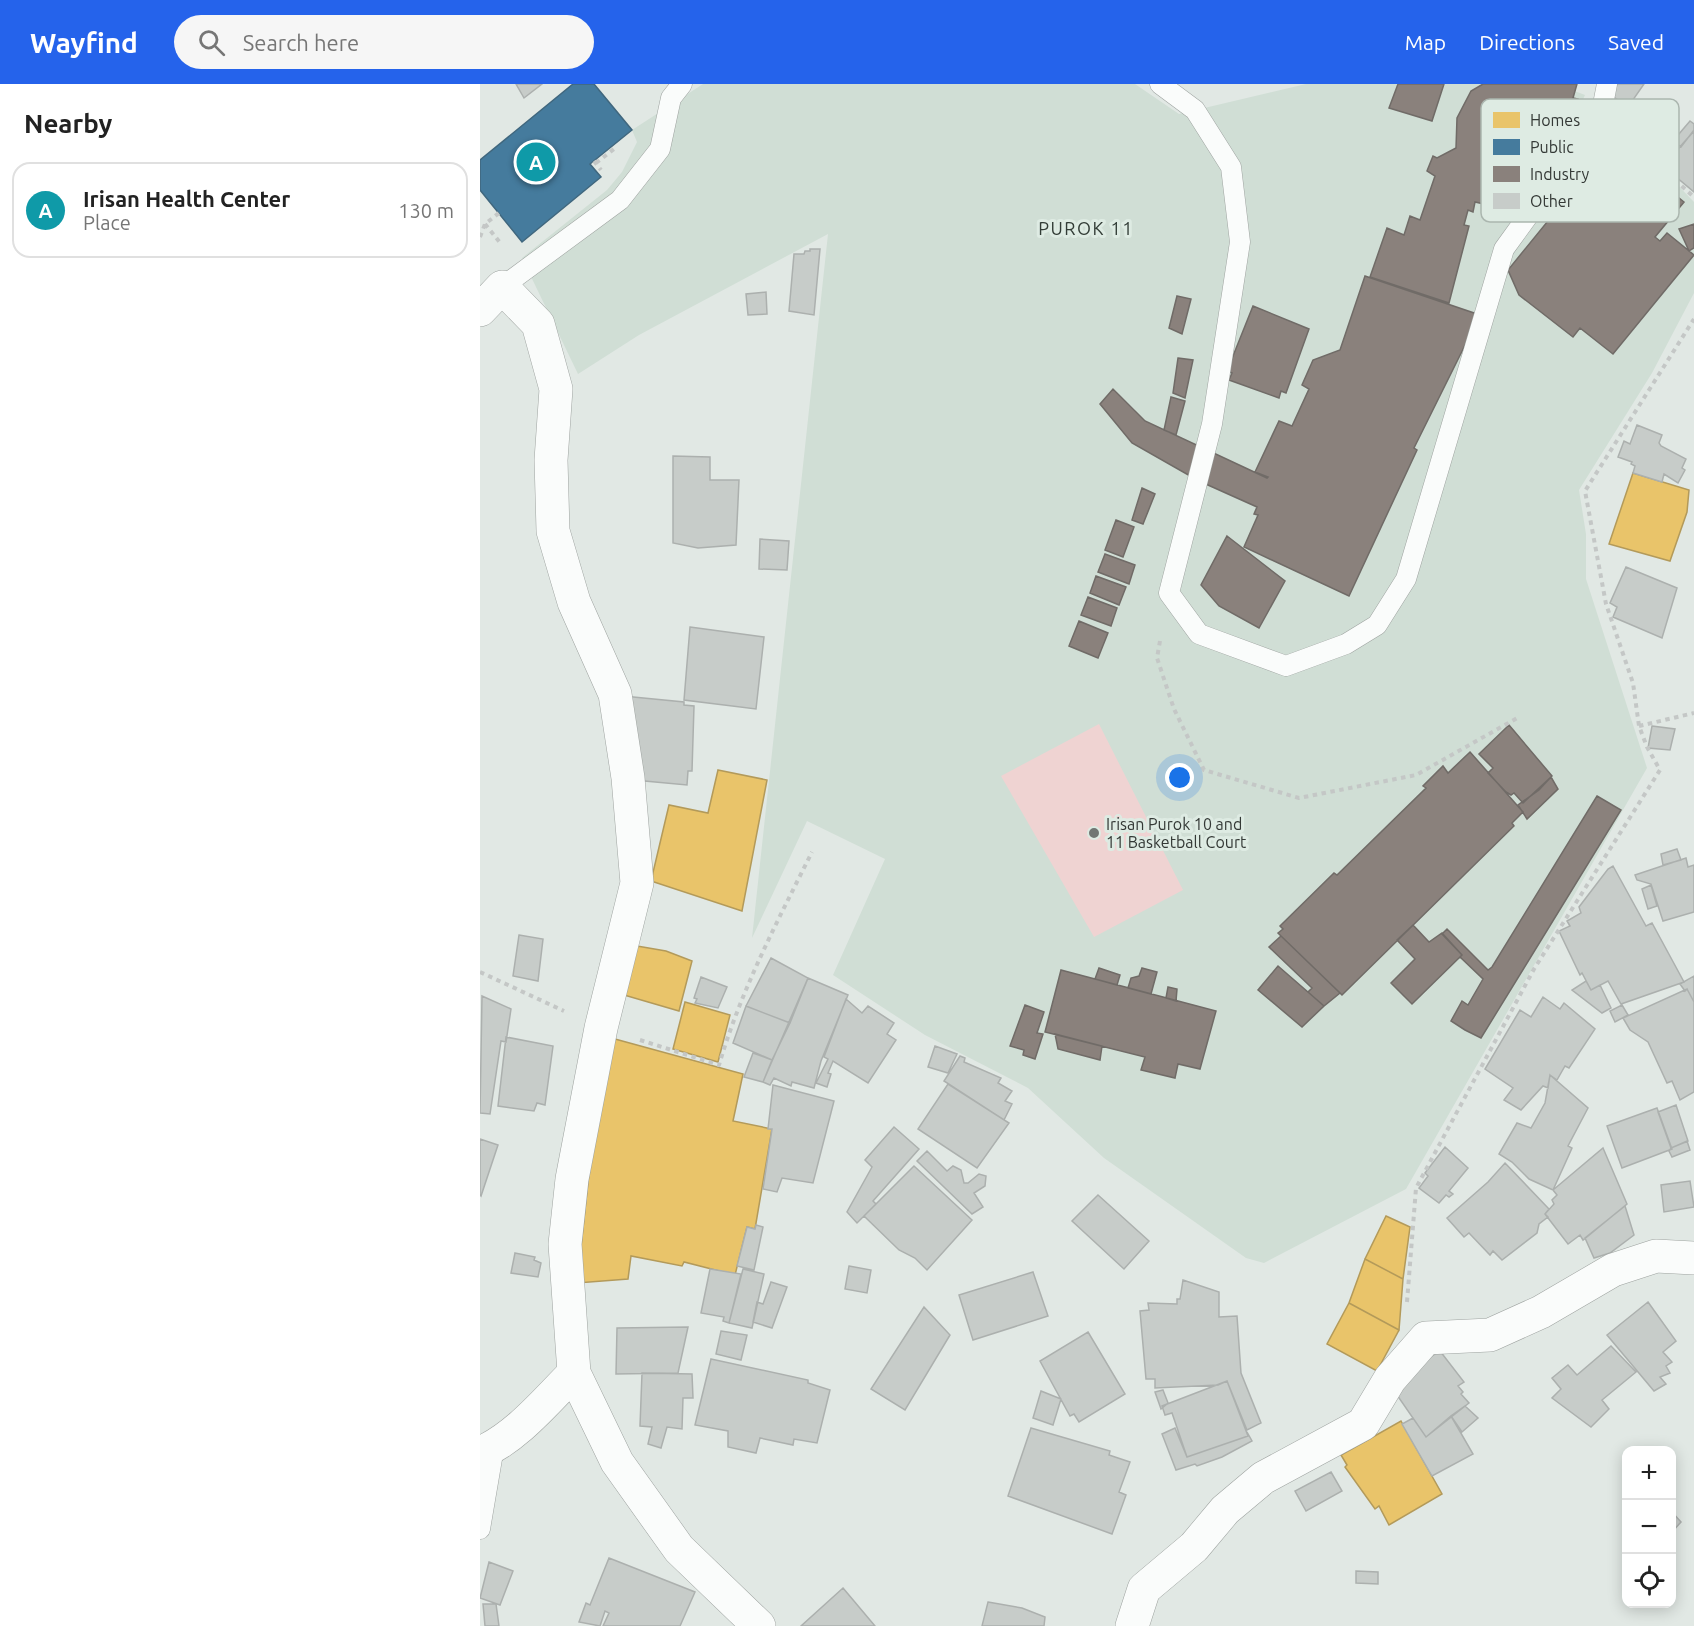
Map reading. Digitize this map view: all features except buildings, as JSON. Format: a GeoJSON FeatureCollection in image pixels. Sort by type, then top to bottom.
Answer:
{"type":"FeatureCollection","features":[{"type":"Feature","properties":{"kind":"street"},"geometry":{"type":"LineString","coordinates":[[491,298],[538,324],[556,389],[551,460],[553,531],[574,602],[615,694],[628,778],[638,883],[601,1028],[572,1179],[564,1244],[574,1373],[617,1462],[679,1549],[759,1626]]}},
{"type":"Feature","properties":{"kind":"street"},"geometry":{"type":"LineString","coordinates":[[1132,1626],[1144,1589],[1194,1547],[1226,1510],[1263,1478],[1362,1424],[1390,1379],[1426,1338],[1490,1335],[1541,1312],[1613,1270],[1656,1256],[1694,1257]]}},
{"type":"Feature","properties":{"kind":"street"},"geometry":{"type":"LineString","coordinates":[[487,1450],[541,1406],[574,1373]]}},
{"type":"Feature","properties":{"kind":"lane"},"geometry":{"type":"LineString","coordinates":[[491,298],[620,200],[660,149],[671,98],[682,84]]}},
{"type":"Feature","properties":{"kind":"lane"},"geometry":{"type":"LineString","coordinates":[[1160,84],[1195,110],[1231,167],[1240,242],[1212,424],[1169,593],[1199,634],[1286,666],[1346,644],[1377,625],[1406,579],[1504,249],[1524,222]]}},
{"type":"Feature","properties":{"kind":"lane"},"geometry":{"type":"LineString","coordinates":[[1604,99],[1607,84]]}},
{"type":"Feature","properties":{"kind":"lane"},"geometry":{"type":"LineString","coordinates":[[480,1529],[487,1450]]}},
{"type":"Feature","properties":{"kind":"path"},"geometry":{"type":"LineString","coordinates":[[594,161],[596,163],[604,156]]}},
{"type":"Feature","properties":{"kind":"path"},"geometry":{"type":"LineString","coordinates":[[1679,184],[1694,197]]}},
{"type":"Feature","properties":{"kind":"path"},"geometry":{"type":"LineString","coordinates":[[480,237],[485,224],[499,213]]}},
{"type":"Feature","properties":{"kind":"path"},"geometry":{"type":"LineString","coordinates":[[1406,1308],[1416,1188],[1534,969],[1660,770],[1647,747],[1639,726],[1633,683],[1606,604],[1585,491],[1694,319]]}},
{"type":"Feature","properties":{"kind":"path"},"geometry":{"type":"LineString","coordinates":[[1169,593],[1157,658],[1174,709],[1204,770],[1299,798],[1416,775],[1519,717]]}},
{"type":"Feature","properties":{"kind":"path"},"geometry":{"type":"LineString","coordinates":[[1639,726],[1694,713]]}},
{"type":"Feature","properties":{"kind":"path"},"geometry":{"type":"LineString","coordinates":[[480,972],[601,1028],[719,1065],[733,1018],[752,973],[812,852]]}},
{"type":"Feature","properties":{"kind":"shaded area"},"geometry":{"type":"Polygon","coordinates":[[[703,84],[1135,84],[1179,114],[1306,84],[1556,84],[1585,95],[1583,99],[1481,99],[1481,222],[1679,222],[1679,186],[1694,202],[1694,293],[1652,373],[1579,490],[1586,534],[1586,579],[1647,768],[1406,1189],[1264,1263],[1246,1258],[1104,1158],[1028,1088],[925,1035],[833,975],[885,859],[807,821],[752,938],[828,234],[639,335],[578,374],[522,258],[607,190],[622,172],[637,142],[632,130],[703,84]]]}},
{"type":"Feature","properties":{"kind":"shaded area","name":"Irisan Purok 10 and 11 Basketball Court"},"geometry":{"type":"Polygon","coordinates":[[[1099,724],[1183,890],[1094,937],[1001,776],[1099,724]]]}},
{"type":"Feature","properties":{"kind":"place","name":"Irisan Health Center"},"geometry":{"type":"Point","coordinates":[536,162]}},
{"type":"Feature","properties":{"kind":"place","name":"Irisan Purok 10 and 11 Basketball Court"},"geometry":{"type":"Point","coordinates":[1094,833]}},
{"type":"Feature","properties":{"kind":"district","name":"PUROK 11"},"geometry":{"type":"Point","coordinates":[1086,229]}}]}
